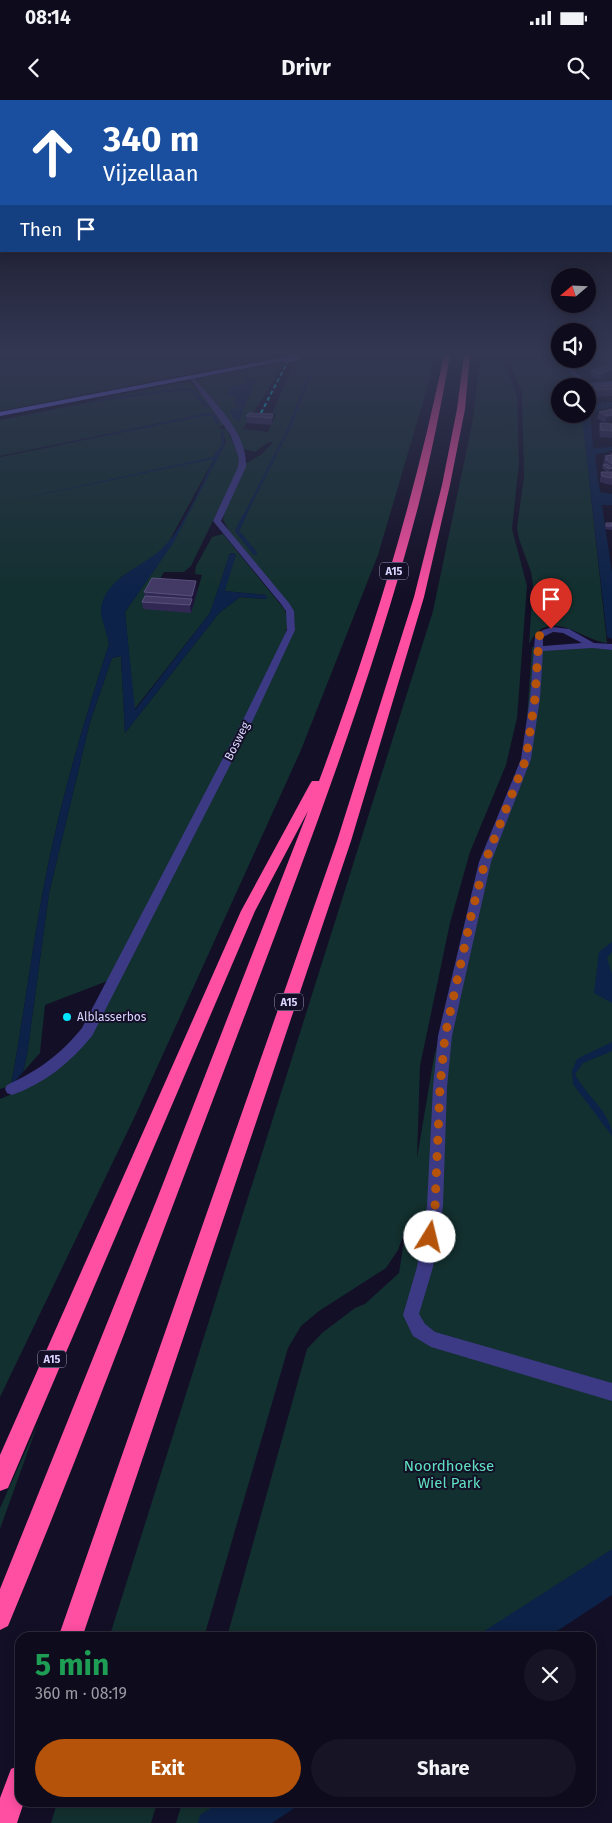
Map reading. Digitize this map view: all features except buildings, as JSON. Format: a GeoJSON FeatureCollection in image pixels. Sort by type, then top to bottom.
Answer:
{"type":"FeatureCollection","features":[{"type":"Feature","properties":{"kind":"highway","name":"A15"},"geometry":{"type":"LineString","coordinates":[[0,1618],[236,1018],[341,736],[388,594],[419,484],[430,435]]}},
{"type":"Feature","properties":{"kind":"highway","name":"A15"},"geometry":{"type":"LineString","coordinates":[[72,1632],[344,841],[419,597],[456,435]]}},
{"type":"Feature","properties":{"kind":"highway","name":"A15"},"geometry":{"type":"LineString","coordinates":[[0,1480],[248,911],[341,736]]}},
{"type":"Feature","properties":{"kind":"highway"},"geometry":{"type":"LineString","coordinates":[[4,1823],[15,1792]]}},
{"type":"Feature","properties":{"kind":"street","name":"Bosweg"},"geometry":{"type":"LineString","coordinates":[[12,1089],[37,1079],[55,1067],[72,1052],[87,1032],[239,737],[291,630],[290,612],[285,603],[217,521],[242,468],[243,458],[232,435]]}},
{"type":"Feature","properties":{"kind":"street"},"geometry":{"type":"LineString","coordinates":[[592,645],[558,628],[545,631],[539,636],[535,698],[526,759],[485,862],[445,1036],[440,1087],[435,1206],[425,1267],[412,1315],[419,1330],[430,1339],[612,1392]]}},
{"type":"Feature","properties":{"kind":"street"},"geometry":{"type":"LineString","coordinates":[[539,649],[592,645],[612,647]]}},
{"type":"Feature","properties":{"kind":"green space"},"geometry":{"type":"Polygon","coordinates":[[[0,435],[100,435],[0,456],[0,435]]]}},
{"type":"Feature","properties":{"kind":"green space"},"geometry":{"type":"Polygon","coordinates":[[[107,435],[221,435],[222,444],[168,543],[154,557],[120,578],[102,619],[107,630],[109,644],[79,742],[53,842],[41,902],[11,1086],[0,1089],[0,457],[107,435]]]}},
{"type":"Feature","properties":{"kind":"green space"},"geometry":{"type":"Polygon","coordinates":[[[223,435],[230,435],[240,459],[238,469],[191,566],[184,572],[164,572],[146,603],[193,606],[202,575],[195,574],[196,566],[212,537],[223,534],[285,610],[288,622],[284,641],[110,980],[45,1005],[40,1053],[23,1072],[27,1055],[49,893],[90,722],[112,658],[121,656],[125,733],[219,613],[240,597],[266,599],[266,595],[224,591],[236,554],[230,553],[210,613],[134,710],[125,612],[173,542],[226,441],[223,435]]]}},
{"type":"Feature","properties":{"kind":"green space"},"geometry":{"type":"Polygon","coordinates":[[[232,435],[413,435],[378,555],[301,750],[135,1116],[0,1397],[0,1099],[40,1081],[70,1058],[91,1036],[295,626],[293,610],[233,538],[223,520],[225,506],[246,463],[262,454],[273,442],[269,442],[255,452],[240,448],[232,435]]]}},
{"type":"Feature","properties":{"kind":"green space","name":"Noordhoekse Wiel Park"},"geometry":{"type":"Polygon","coordinates":[[[470,435],[518,435],[519,463],[512,529],[527,586],[517,718],[506,765],[470,852],[450,923],[420,1066],[417,1158],[434,1057],[488,857],[523,776],[532,647],[589,647],[612,650],[612,1568],[507,1632],[228,1632],[307,1349],[322,1333],[355,1308],[365,1304],[399,1273],[406,1228],[398,1250],[386,1268],[319,1311],[301,1326],[288,1348],[205,1632],[111,1632],[433,611],[470,435]]]}},
{"type":"Feature","properties":{"kind":"green space"},"geometry":{"type":"Polygon","coordinates":[[[523,435],[584,435],[607,643],[555,625],[546,627],[537,633],[529,644],[533,584],[517,528],[524,476],[523,435]]]}},
{"type":"Feature","properties":{"kind":"green space"},"geometry":{"type":"Polygon","coordinates":[[[38,1423],[0,1529],[0,1508],[38,1423]]]}},
{"type":"Feature","properties":{"kind":"green space"},"geometry":{"type":"Polygon","coordinates":[[[56,1807],[156,1807],[151,1823],[51,1823],[56,1807]]]}},
{"type":"Feature","properties":{"kind":"green space"},"geometry":{"type":"Polygon","coordinates":[[[181,1807],[230,1807],[204,1823],[176,1823],[181,1807]]]}},
{"type":"Feature","properties":{"kind":"water"},"geometry":{"type":"Polygon","coordinates":[[[102,435],[107,435],[0,457],[102,435]]]}},
{"type":"Feature","properties":{"kind":"water"},"geometry":{"type":"Polygon","coordinates":[[[221,435],[224,435],[225,444],[174,542],[125,612],[135,710],[210,613],[230,553],[236,554],[225,591],[266,595],[267,599],[240,597],[219,613],[125,733],[121,656],[112,658],[90,722],[49,893],[27,1055],[23,1072],[11,1086],[41,902],[53,842],[79,742],[109,644],[102,618],[102,603],[107,592],[122,576],[160,550],[175,533],[188,512],[214,459],[0,503],[213,457],[222,444],[221,435]]]}},
{"type":"Feature","properties":{"kind":"water"},"geometry":{"type":"Polygon","coordinates":[[[584,435],[592,435],[593,448],[612,447],[612,451],[597,454],[595,457],[600,492],[612,494],[612,505],[602,505],[612,572],[612,639],[607,637],[584,435]]]}},
{"type":"Feature","properties":{"kind":"water"},"geometry":{"type":"Polygon","coordinates":[[[612,942],[612,952],[607,958],[612,974],[612,1003],[594,993],[599,952],[612,942]]]}},
{"type":"Feature","properties":{"kind":"water"},"geometry":{"type":"Polygon","coordinates":[[[612,1042],[612,1051],[583,1063],[575,1074],[608,1120],[612,1136],[573,1084],[572,1071],[577,1059],[612,1042]]]}},
{"type":"Feature","properties":{"kind":"water"},"geometry":{"type":"Polygon","coordinates":[[[612,1549],[612,1595],[556,1632],[483,1632],[612,1549]]]}},
{"type":"Feature","properties":{"kind":"water"},"geometry":{"type":"Polygon","coordinates":[[[213,1807],[296,1807],[272,1823],[198,1823],[200,1815],[213,1807]]]}},
{"type":"Feature","properties":{"kind":"waterway"},"geometry":{"type":"LineString","coordinates":[[244,517],[285,435]]}},
{"type":"Feature","properties":{"kind":"waterway"},"geometry":{"type":"LineString","coordinates":[[244,517],[237,531],[255,553]]}},
{"type":"Feature","properties":{"kind":"place","name":"Alblasserbos"},"geometry":{"type":"Point","coordinates":[67,1017]}},
{"type":"Feature","properties":{"kind":"route"},"geometry":{"type":"LineString","coordinates":[[430,1237],[435,1206],[440,1087],[445,1036],[485,862],[526,759],[535,698],[539,636],[551,629]]}}]}
